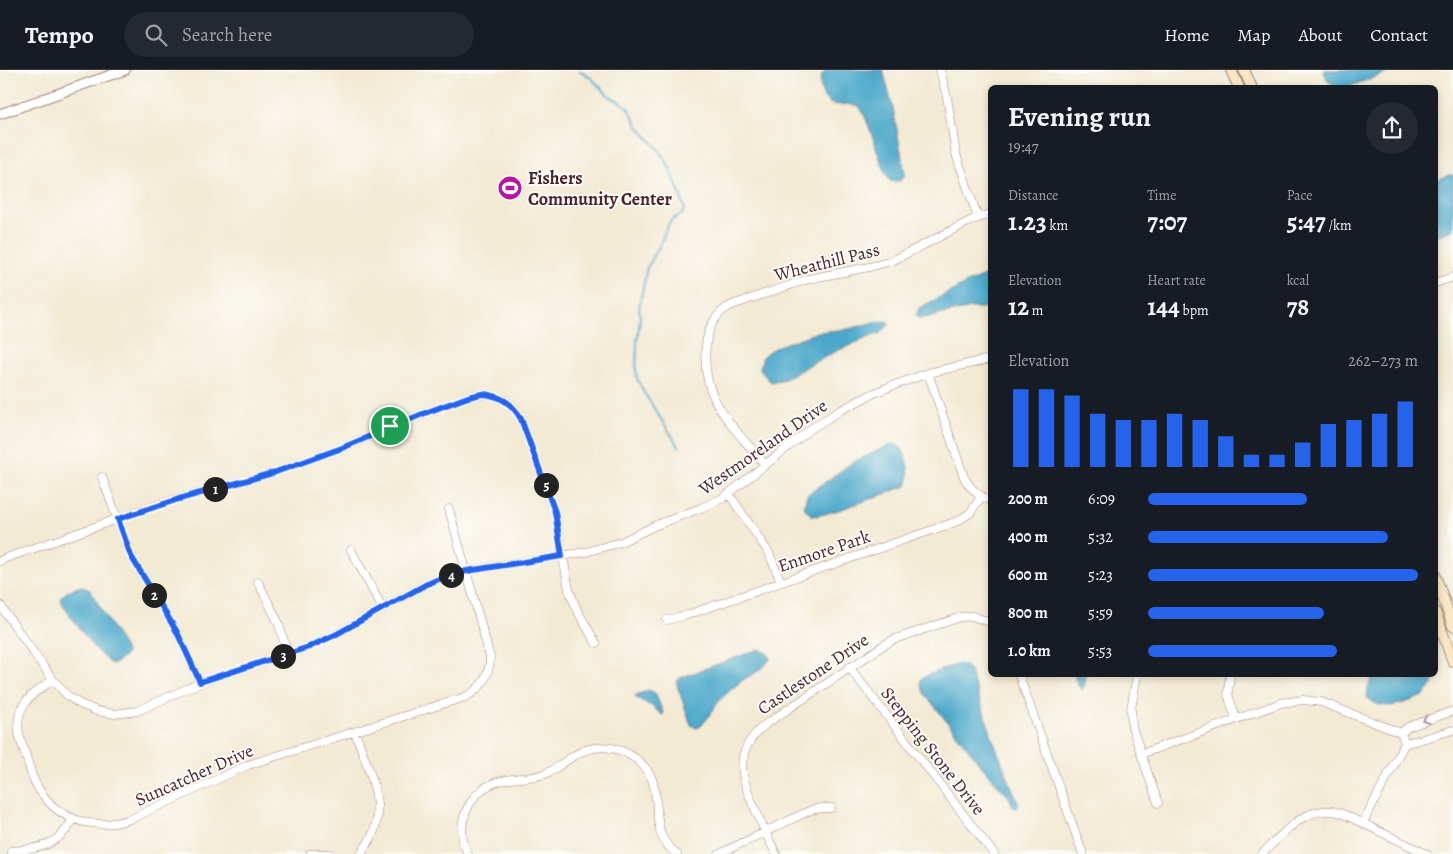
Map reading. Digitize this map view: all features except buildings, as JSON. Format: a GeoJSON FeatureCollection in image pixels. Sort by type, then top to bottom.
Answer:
{"type":"FeatureCollection","features":[{"type":"Feature","properties":{"kind":"main road"},"geometry":{"type":"LineString","coordinates":[[1231,70],[1238,85]]}},
{"type":"Feature","properties":{"kind":"main road"},"geometry":{"type":"LineString","coordinates":[[1244,70],[1251,85]]}},
{"type":"Feature","properties":{"kind":"main road"},"geometry":{"type":"LineString","coordinates":[[1438,584],[1453,626]]}},
{"type":"Feature","properties":{"kind":"main road"},"geometry":{"type":"LineString","coordinates":[[1438,620],[1453,662]]}},
{"type":"Feature","properties":{"kind":"street"},"geometry":{"type":"LineString","coordinates":[[0,114],[125,70]]}},
{"type":"Feature","properties":{"kind":"street"},"geometry":{"type":"LineString","coordinates":[[940,70],[947,97],[956,154],[978,218]]}},
{"type":"Feature","properties":{"kind":"street","name":"Wheathill Pass"},"geometry":{"type":"LineString","coordinates":[[765,465],[721,410],[714,400],[709,387],[704,363],[708,330],[721,311],[732,305],[802,280],[869,267],[892,260],[988,215]]}},
{"type":"Feature","properties":{"kind":"street"},"geometry":{"type":"LineString","coordinates":[[1438,282],[1453,277]]}},
{"type":"Feature","properties":{"kind":"street","name":"Westmoreland Drive"},"geometry":{"type":"LineString","coordinates":[[0,605],[53,680],[63,691],[80,704],[97,711],[115,714],[129,713],[143,709],[200,682],[323,641],[446,576],[595,550],[612,545],[660,523],[709,505],[729,494],[807,432],[841,410],[882,390],[928,373],[988,359]]}},
{"type":"Feature","properties":{"kind":"street"},"geometry":{"type":"LineString","coordinates":[[928,373],[964,477],[970,488],[981,497],[988,499]]}},
{"type":"Feature","properties":{"kind":"street"},"geometry":{"type":"LineString","coordinates":[[0,561],[179,499],[268,475],[342,448],[425,413],[474,395],[486,394],[505,400],[516,410],[521,419],[555,512],[567,582],[573,600],[596,643]]}},
{"type":"Feature","properties":{"kind":"street"},"geometry":{"type":"LineString","coordinates":[[102,477],[131,556],[177,632],[200,682]]}},
{"type":"Feature","properties":{"kind":"street"},"geometry":{"type":"LineString","coordinates":[[729,494],[766,548],[781,582]]}},
{"type":"Feature","properties":{"kind":"street","name":"Enmore Park"},"geometry":{"type":"LineString","coordinates":[[668,620],[958,521],[970,513],[981,497]]}},
{"type":"Feature","properties":{"kind":"street"},"geometry":{"type":"LineString","coordinates":[[449,509],[467,571]]}},
{"type":"Feature","properties":{"kind":"street"},"geometry":{"type":"LineString","coordinates":[[350,550],[383,609]]}},
{"type":"Feature","properties":{"kind":"street","name":"Suncatcher Drive"},"geometry":{"type":"LineString","coordinates":[[53,680],[25,702],[19,716],[18,731],[33,778],[52,805],[73,819],[99,824],[122,822],[242,767],[465,697],[477,689],[489,671],[490,657],[467,571]]}},
{"type":"Feature","properties":{"kind":"street"},"geometry":{"type":"LineString","coordinates":[[258,582],[277,619],[288,654]]}},
{"type":"Feature","properties":{"kind":"street","name":"Castlestone Drive"},"geometry":{"type":"LineString","coordinates":[[776,854],[744,782],[743,763],[747,747],[754,735],[766,724],[849,667],[888,643],[948,620],[967,616],[987,621]]}},
{"type":"Feature","properties":{"kind":"street","name":"Stepping Stone Drive"},"geometry":{"type":"LineString","coordinates":[[849,667],[994,854]]}},
{"type":"Feature","properties":{"kind":"street"},"geometry":{"type":"LineString","coordinates":[[1020,677],[1083,854]]}},
{"type":"Feature","properties":{"kind":"street"},"geometry":{"type":"LineString","coordinates":[[1137,677],[1131,720],[1134,735],[1158,803]]}},
{"type":"Feature","properties":{"kind":"street"},"geometry":{"type":"LineString","coordinates":[[1230,677],[1228,694],[1236,719]]}},
{"type":"Feature","properties":{"kind":"street"},"geometry":{"type":"LineString","coordinates":[[1141,754],[1288,701],[1312,700],[1321,702],[1401,733],[1405,742]]}},
{"type":"Feature","properties":{"kind":"street"},"geometry":{"type":"LineString","coordinates":[[1401,733],[1413,725],[1453,711]]}},
{"type":"Feature","properties":{"kind":"street"},"geometry":{"type":"LineString","coordinates":[[1405,742],[1453,730]]}},
{"type":"Feature","properties":{"kind":"street"},"geometry":{"type":"LineString","coordinates":[[355,732],[377,802],[377,815],[372,836],[361,854]]}},
{"type":"Feature","properties":{"kind":"street"},"geometry":{"type":"LineString","coordinates":[[1363,823],[1405,742]]}},
{"type":"Feature","properties":{"kind":"street"},"geometry":{"type":"LineString","coordinates":[[468,854],[462,837],[465,813],[470,803],[483,789],[502,781],[546,773],[583,751],[603,747],[619,749],[627,753],[636,758],[647,770],[655,787],[660,832],[668,846],[677,854]]}},
{"type":"Feature","properties":{"kind":"street"},"geometry":{"type":"LineString","coordinates":[[719,854],[811,810],[831,808]]}},
{"type":"Feature","properties":{"kind":"street"},"geometry":{"type":"LineString","coordinates":[[1262,854],[1292,824],[1311,813],[1322,810],[1334,811],[1363,823],[1427,854]]}},
{"type":"Feature","properties":{"kind":"street"},"geometry":{"type":"LineString","coordinates":[[12,851],[37,848],[50,843],[64,833],[73,819]]}},
{"type":"Feature","properties":{"kind":"street"},"geometry":{"type":"LineString","coordinates":[[310,854],[331,854]]}},
{"type":"Feature","properties":{"kind":"water"},"geometry":{"type":"Polygon","coordinates":[[[826,70],[883,70],[893,108],[905,174],[901,180],[893,182],[889,180],[860,107],[848,104],[837,105],[827,101],[821,88],[820,80],[826,70]]]}},
{"type":"Feature","properties":{"kind":"water"},"geometry":{"type":"Polygon","coordinates":[[[1323,70],[1395,70],[1354,85],[1333,85],[1328,81],[1323,70]]]}},
{"type":"Feature","properties":{"kind":"water"},"geometry":{"type":"Polygon","coordinates":[[[1453,175],[1453,230],[1438,235],[1438,179],[1453,175]]]}},
{"type":"Feature","properties":{"kind":"water"},"geometry":{"type":"Polygon","coordinates":[[[988,275],[988,306],[925,318],[916,316],[919,308],[971,281],[988,275]]]}},
{"type":"Feature","properties":{"kind":"water"},"geometry":{"type":"Polygon","coordinates":[[[885,321],[890,323],[879,334],[839,350],[785,379],[771,382],[760,368],[763,356],[778,346],[818,332],[849,329],[885,321]]]}},
{"type":"Feature","properties":{"kind":"water"},"geometry":{"type":"Polygon","coordinates":[[[892,444],[899,446],[905,455],[908,472],[907,486],[817,516],[811,515],[805,509],[804,504],[807,495],[853,462],[892,444]]]}},
{"type":"Feature","properties":{"kind":"water"},"geometry":{"type":"Polygon","coordinates":[[[81,586],[90,590],[125,649],[124,657],[114,664],[109,663],[94,648],[64,607],[60,598],[68,591],[81,586]]]}},
{"type":"Feature","properties":{"kind":"water"},"geometry":{"type":"Polygon","coordinates":[[[759,649],[767,653],[770,658],[765,666],[740,682],[724,696],[700,727],[696,728],[691,725],[677,681],[680,678],[759,649]]]}},
{"type":"Feature","properties":{"kind":"water"},"geometry":{"type":"Polygon","coordinates":[[[959,664],[966,667],[971,674],[995,745],[1019,805],[1016,809],[1009,797],[988,774],[925,694],[921,685],[921,679],[939,670],[959,664]]]}},
{"type":"Feature","properties":{"kind":"water"},"geometry":{"type":"Polygon","coordinates":[[[1075,677],[1086,677],[1082,690],[1078,686],[1075,677]]]}},
{"type":"Feature","properties":{"kind":"water"},"geometry":{"type":"Polygon","coordinates":[[[1372,677],[1436,677],[1430,689],[1423,696],[1402,704],[1387,706],[1374,703],[1367,698],[1372,677]]]}},
{"type":"Feature","properties":{"kind":"water"},"geometry":{"type":"Polygon","coordinates":[[[649,690],[655,693],[664,714],[662,715],[653,707],[635,697],[649,690]]]}},
{"type":"Feature","properties":{"kind":"waterway"},"geometry":{"type":"LineString","coordinates":[[578,70],[590,77],[607,94],[628,108],[638,126],[658,149],[667,163],[685,209],[682,214],[669,223],[659,247],[647,267],[639,309],[636,372],[643,391],[679,447]]}},
{"type":"Feature","properties":{"kind":"place","name":"Fishers Community Center"},"geometry":{"type":"Point","coordinates":[510,188]}},
{"type":"Feature","properties":{"kind":"route"},"geometry":{"type":"LineString","coordinates":[[474,395],[492,395],[509,403],[521,419],[550,497],[555,512],[562,556],[446,576],[425,585],[335,635],[309,647],[200,682],[177,632],[131,556],[118,519],[154,506],[264,477],[342,448],[390,426],[474,395]]}}]}
